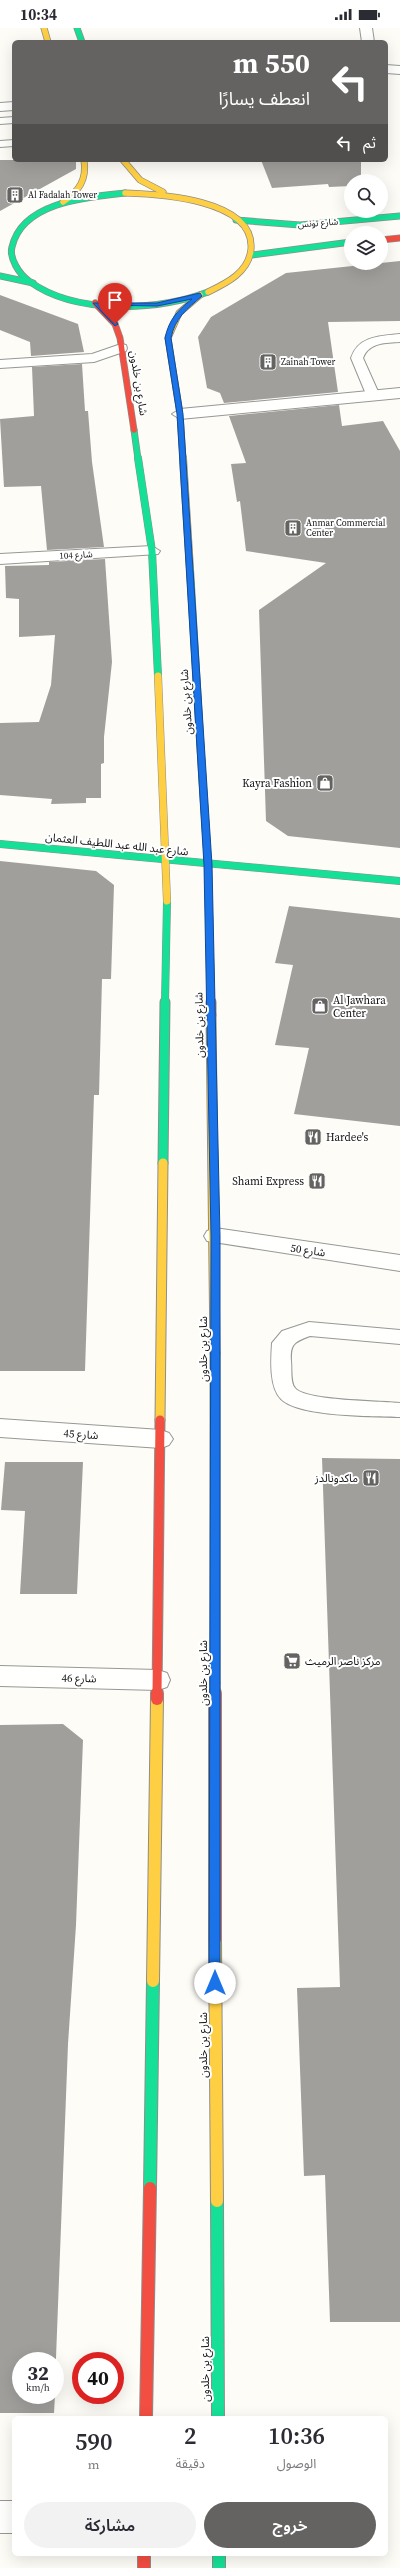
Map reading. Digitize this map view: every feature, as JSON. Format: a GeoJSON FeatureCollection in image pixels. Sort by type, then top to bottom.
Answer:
{"type":"FeatureCollection","features":[{"type":"Feature","properties":{"kind":"street"},"geometry":{"type":"LineString","coordinates":[[44,28],[47,40]]}},
{"type":"Feature","properties":{"kind":"street"},"geometry":{"type":"LineString","coordinates":[[77,28],[81,40]]}},
{"type":"Feature","properties":{"kind":"street"},"geometry":{"type":"LineString","coordinates":[[366,28],[368,40]]}},
{"type":"Feature","properties":{"kind":"street"},"geometry":{"type":"LineString","coordinates":[[388,69],[400,70]]}},
{"type":"Feature","properties":{"kind":"street"},"geometry":{"type":"LineString","coordinates":[[0,107],[12,106]]}},
{"type":"Feature","properties":{"kind":"street"},"geometry":{"type":"LineString","coordinates":[[10,230],[60,204],[84,184],[87,174],[84,162]]}},
{"type":"Feature","properties":{"kind":"street"},"geometry":{"type":"LineString","coordinates":[[124,162],[128,169],[141,180],[172,196]]}},
{"type":"Feature","properties":{"kind":"street"},"geometry":{"type":"LineString","coordinates":[[0,276],[33,283],[66,298],[96,303],[157,304],[200,295],[235,278],[246,267],[252,255],[250,236],[236,220],[209,205],[172,196],[126,193],[102,195],[60,204]]}},
{"type":"Feature","properties":{"kind":"street","name":"شارع تونس"},"geometry":{"type":"LineString","coordinates":[[236,220],[300,225],[400,216]]}},
{"type":"Feature","properties":{"kind":"street"},"geometry":{"type":"LineString","coordinates":[[24,224],[15,234],[11,244],[11,254],[22,274],[33,283]]}},
{"type":"Feature","properties":{"kind":"street"},"geometry":{"type":"LineString","coordinates":[[388,239],[400,238]]}},
{"type":"Feature","properties":{"kind":"street"},"geometry":{"type":"LineString","coordinates":[[252,255],[344,243]]}},
{"type":"Feature","properties":{"kind":"street","name":"شارع بن خلدون"},"geometry":{"type":"LineString","coordinates":[[200,295],[178,313],[170,326],[168,338],[180,414],[208,865],[215,1236],[215,1968],[218,2416]]}},
{"type":"Feature","properties":{"kind":"street","name":"شارع بن خلدون"},"geometry":{"type":"LineString","coordinates":[[96,303],[115,324],[120,338],[152,551],[167,861],[158,1680],[146,2416]]}},
{"type":"Feature","properties":{"kind":"street"},"geometry":{"type":"LineString","coordinates":[[180,414],[400,393]]}},
{"type":"Feature","properties":{"kind":"street","name":"شارع 104"},"geometry":{"type":"LineString","coordinates":[[0,559],[152,551]]}},
{"type":"Feature","properties":{"kind":"street","name":"شارع عبد الله عبد اللطيف العثمان"},"geometry":{"type":"LineString","coordinates":[[0,844],[208,865],[400,881]]}},
{"type":"Feature","properties":{"kind":"street","name":"شارع 50"},"geometry":{"type":"LineString","coordinates":[[215,1236],[400,1263]]}},
{"type":"Feature","properties":{"kind":"street","name":"شارع 45"},"geometry":{"type":"LineString","coordinates":[[0,1428],[161,1439]]}},
{"type":"Feature","properties":{"kind":"street","name":"شارع 46"},"geometry":{"type":"LineString","coordinates":[[0,1676],[158,1680]]}},
{"type":"Feature","properties":{"kind":"street"},"geometry":{"type":"LineString","coordinates":[[0,2517],[12,2517]]}},
{"type":"Feature","properties":{"kind":"street"},"geometry":{"type":"LineString","coordinates":[[144,2556],[144,2568]]}},
{"type":"Feature","properties":{"kind":"street"},"geometry":{"type":"LineString","coordinates":[[218,2556],[219,2568]]}},
{"type":"Feature","properties":{"kind":"lane"},"geometry":{"type":"LineString","coordinates":[[0,121],[12,120]]}},
{"type":"Feature","properties":{"kind":"lane"},"geometry":{"type":"LineString","coordinates":[[0,144],[12,143]]}},
{"type":"Feature","properties":{"kind":"lane"},"geometry":{"type":"LineString","coordinates":[[373,396],[357,358],[358,353],[372,342],[400,338]]}},
{"type":"Feature","properties":{"kind":"lane"},"geometry":{"type":"LineString","coordinates":[[0,364],[94,358],[121,348]]}},
{"type":"Feature","properties":{"kind":"lane"},"geometry":{"type":"LineString","coordinates":[[400,1337],[309,1329],[289,1336],[282,1343],[281,1352],[283,1384],[287,1393],[296,1399],[319,1405],[400,1410]]}},
{"type":"Feature","properties":{"kind":"building","name":"Al Fadalah Tower"},"geometry":{"type":"Polygon","coordinates":[[[0,160],[12,160],[12,162],[76,162],[76,169],[0,211],[0,160]]]}},
{"type":"Feature","properties":{"kind":"building"},"geometry":{"type":"Polygon","coordinates":[[[262,162],[361,162],[361,174],[344,174],[344,186],[329,187],[328,184],[272,188],[262,162]]]}},
{"type":"Feature","properties":{"kind":"building"},"geometry":{"type":"Polygon","coordinates":[[[400,261],[400,321],[328,322],[338,392],[224,403],[220,393],[207,388],[198,337],[211,317],[286,273],[344,267],[344,270],[388,270],[388,262],[400,261]]]}},
{"type":"Feature","properties":{"kind":"building"},"geometry":{"type":"Polygon","coordinates":[[[0,295],[78,324],[84,352],[31,356],[30,342],[0,330],[0,295]]]}},
{"type":"Feature","properties":{"kind":"building"},"geometry":{"type":"Polygon","coordinates":[[[82,364],[85,411],[88,411],[92,462],[104,547],[47,550],[41,486],[4,487],[0,419],[34,416],[32,367],[82,364]]]}},
{"type":"Feature","properties":{"kind":"building"},"geometry":{"type":"Polygon","coordinates":[[[339,405],[342,426],[383,421],[400,451],[400,848],[288,836],[266,821],[259,610],[326,563],[246,551],[240,501],[237,502],[231,464],[246,463],[229,416],[339,405]]]}},
{"type":"Feature","properties":{"kind":"building"},"geometry":{"type":"Polygon","coordinates":[[[105,559],[112,662],[104,737],[104,763],[101,764],[101,798],[86,798],[86,803],[51,804],[52,799],[0,795],[0,723],[39,722],[51,685],[55,635],[19,637],[19,599],[6,598],[5,566],[49,565],[49,562],[105,559]]]}},
{"type":"Feature","properties":{"kind":"building"},"geometry":{"type":"Polygon","coordinates":[[[0,861],[96,871],[114,885],[111,979],[102,979],[99,1095],[94,1095],[85,1371],[0,1371],[0,861]]]}},
{"type":"Feature","properties":{"kind":"building"},"geometry":{"type":"Polygon","coordinates":[[[289,906],[400,918],[400,1126],[294,1114],[309,1048],[275,1045],[293,965],[275,963],[289,906]]]}},
{"type":"Feature","properties":{"kind":"building"},"geometry":{"type":"Polygon","coordinates":[[[322,1458],[400,1459],[400,2322],[330,2322],[325,2175],[304,2176],[297,1988],[340,1987],[322,1458]]]}},
{"type":"Feature","properties":{"kind":"building"},"geometry":{"type":"Polygon","coordinates":[[[5,1462],[83,1462],[77,1594],[20,1594],[25,1511],[1,1510],[5,1462]]]}},
{"type":"Feature","properties":{"kind":"building"},"geometry":{"type":"Polygon","coordinates":[[[63,1724],[83,1740],[76,1925],[68,2044],[56,2352],[12,2352],[12,2404],[54,2404],[54,2413],[0,2413],[0,1725],[63,1724]]]}},
{"type":"Feature","properties":{"kind":"traffic: fast"},"geometry":{"type":"LineString","coordinates":[[77,28],[81,40]]}},
{"type":"Feature","properties":{"kind":"traffic: fast"},"geometry":{"type":"LineString","coordinates":[[125,193],[94,197],[56,206],[38,213],[24,223],[14,235],[11,250],[11,254],[20,271],[29,281],[46,291],[68,298],[117,306],[143,306],[167,303],[189,299],[208,292]]}},
{"type":"Feature","properties":{"kind":"traffic: fast"},"geometry":{"type":"LineString","coordinates":[[236,220],[300,225],[400,216]]}},
{"type":"Feature","properties":{"kind":"traffic: fast"},"geometry":{"type":"LineString","coordinates":[[252,255],[344,243]]}},
{"type":"Feature","properties":{"kind":"traffic: fast"},"geometry":{"type":"LineString","coordinates":[[0,276],[33,283]]}},
{"type":"Feature","properties":{"kind":"traffic: fast"},"geometry":{"type":"LineString","coordinates":[[134,430],[152,551],[158,676]]}},
{"type":"Feature","properties":{"kind":"traffic: fast"},"geometry":{"type":"LineString","coordinates":[[190,569],[202,772]]}},
{"type":"Feature","properties":{"kind":"traffic: fast"},"geometry":{"type":"LineString","coordinates":[[0,844],[400,881]]}},
{"type":"Feature","properties":{"kind":"traffic: fast"},"geometry":{"type":"LineString","coordinates":[[163,1163],[167,901]]}},
{"type":"Feature","properties":{"kind":"traffic: fast"},"geometry":{"type":"LineString","coordinates":[[215,1353],[215,1683]]}},
{"type":"Feature","properties":{"kind":"traffic: fast"},"geometry":{"type":"LineString","coordinates":[[150,2188],[153,1981]]}},
{"type":"Feature","properties":{"kind":"traffic: fast"},"geometry":{"type":"LineString","coordinates":[[217,2201],[218,2416]]}},
{"type":"Feature","properties":{"kind":"traffic: fast"},"geometry":{"type":"LineString","coordinates":[[219,2556],[219,2568]]}},
{"type":"Feature","properties":{"kind":"traffic: slow"},"geometry":{"type":"LineString","coordinates":[[44,28],[47,40]]}},
{"type":"Feature","properties":{"kind":"traffic: slow"},"geometry":{"type":"LineString","coordinates":[[63,202],[74,194],[81,185],[85,174],[84,162]]}},
{"type":"Feature","properties":{"kind":"traffic: slow"},"geometry":{"type":"LineString","coordinates":[[125,162],[140,180],[163,192]]}},
{"type":"Feature","properties":{"kind":"traffic: slow"},"geometry":{"type":"LineString","coordinates":[[125,193],[165,195],[194,200],[218,208],[231,215],[241,223],[248,233],[251,243],[250,254],[244,266],[231,281],[208,292]]}},
{"type":"Feature","properties":{"kind":"traffic: slow"},"geometry":{"type":"LineString","coordinates":[[190,569],[180,414],[168,338],[179,313],[200,295]]}},
{"type":"Feature","properties":{"kind":"traffic: slow"},"geometry":{"type":"LineString","coordinates":[[158,676],[167,861],[167,901]]}},
{"type":"Feature","properties":{"kind":"traffic: slow"},"geometry":{"type":"LineString","coordinates":[[211,1015],[215,1353]]}},
{"type":"Feature","properties":{"kind":"traffic: slow"},"geometry":{"type":"LineString","coordinates":[[160,1420],[163,1163]]}},
{"type":"Feature","properties":{"kind":"traffic: slow"},"geometry":{"type":"LineString","coordinates":[[153,1981],[157,1699]]}},
{"type":"Feature","properties":{"kind":"traffic: slow"},"geometry":{"type":"LineString","coordinates":[[215,1939],[217,2201]]}},
{"type":"Feature","properties":{"kind":"traffic: jam"},"geometry":{"type":"LineString","coordinates":[[388,239],[400,238]]}},
{"type":"Feature","properties":{"kind":"traffic: jam"},"geometry":{"type":"LineString","coordinates":[[95,303],[115,324],[120,338],[134,430]]}},
{"type":"Feature","properties":{"kind":"traffic: jam"},"geometry":{"type":"LineString","coordinates":[[202,772],[208,865],[211,1015]]}},
{"type":"Feature","properties":{"kind":"traffic: jam"},"geometry":{"type":"LineString","coordinates":[[157,1699],[160,1420]]}},
{"type":"Feature","properties":{"kind":"traffic: jam"},"geometry":{"type":"LineString","coordinates":[[215,1683],[215,1939]]}},
{"type":"Feature","properties":{"kind":"traffic: jam"},"geometry":{"type":"LineString","coordinates":[[146,2416],[150,2188]]}},
{"type":"Feature","properties":{"kind":"traffic: jam"},"geometry":{"type":"LineString","coordinates":[[144,2556],[144,2568]]}},
{"type":"Feature","properties":{"kind":"place","name":"Al Fadalah Tower"},"geometry":{"type":"Point","coordinates":[15,195]}},
{"type":"Feature","properties":{"kind":"place","name":"Zainah Tower"},"geometry":{"type":"Point","coordinates":[268,362]}},
{"type":"Feature","properties":{"kind":"place","name":"Anmar Commercial Center"},"geometry":{"type":"Point","coordinates":[293,528]}},
{"type":"Feature","properties":{"kind":"place","name":"Kayra Fashion"},"geometry":{"type":"Point","coordinates":[325,783]}},
{"type":"Feature","properties":{"kind":"place","name":"Al Jawhara Center"},"geometry":{"type":"Point","coordinates":[320,1006]}},
{"type":"Feature","properties":{"kind":"place","name":"Hardee's"},"geometry":{"type":"Point","coordinates":[313,1137]}},
{"type":"Feature","properties":{"kind":"place","name":"Shami Express"},"geometry":{"type":"Point","coordinates":[317,1181]}},
{"type":"Feature","properties":{"kind":"place","name":"ماكدونالدز"},"geometry":{"type":"Point","coordinates":[371,1478]}},
{"type":"Feature","properties":{"kind":"place","name":"مركز ناصر الرميث"},"geometry":{"type":"Point","coordinates":[292,1661]}},
{"type":"Feature","properties":{"kind":"route"},"geometry":{"type":"LineString","coordinates":[[115,324],[104,310],[96,303],[133,306],[179,301],[200,295],[183,307],[174,319],[170,326],[168,348],[180,414],[208,865],[215,1236],[215,1983]]}}]}
